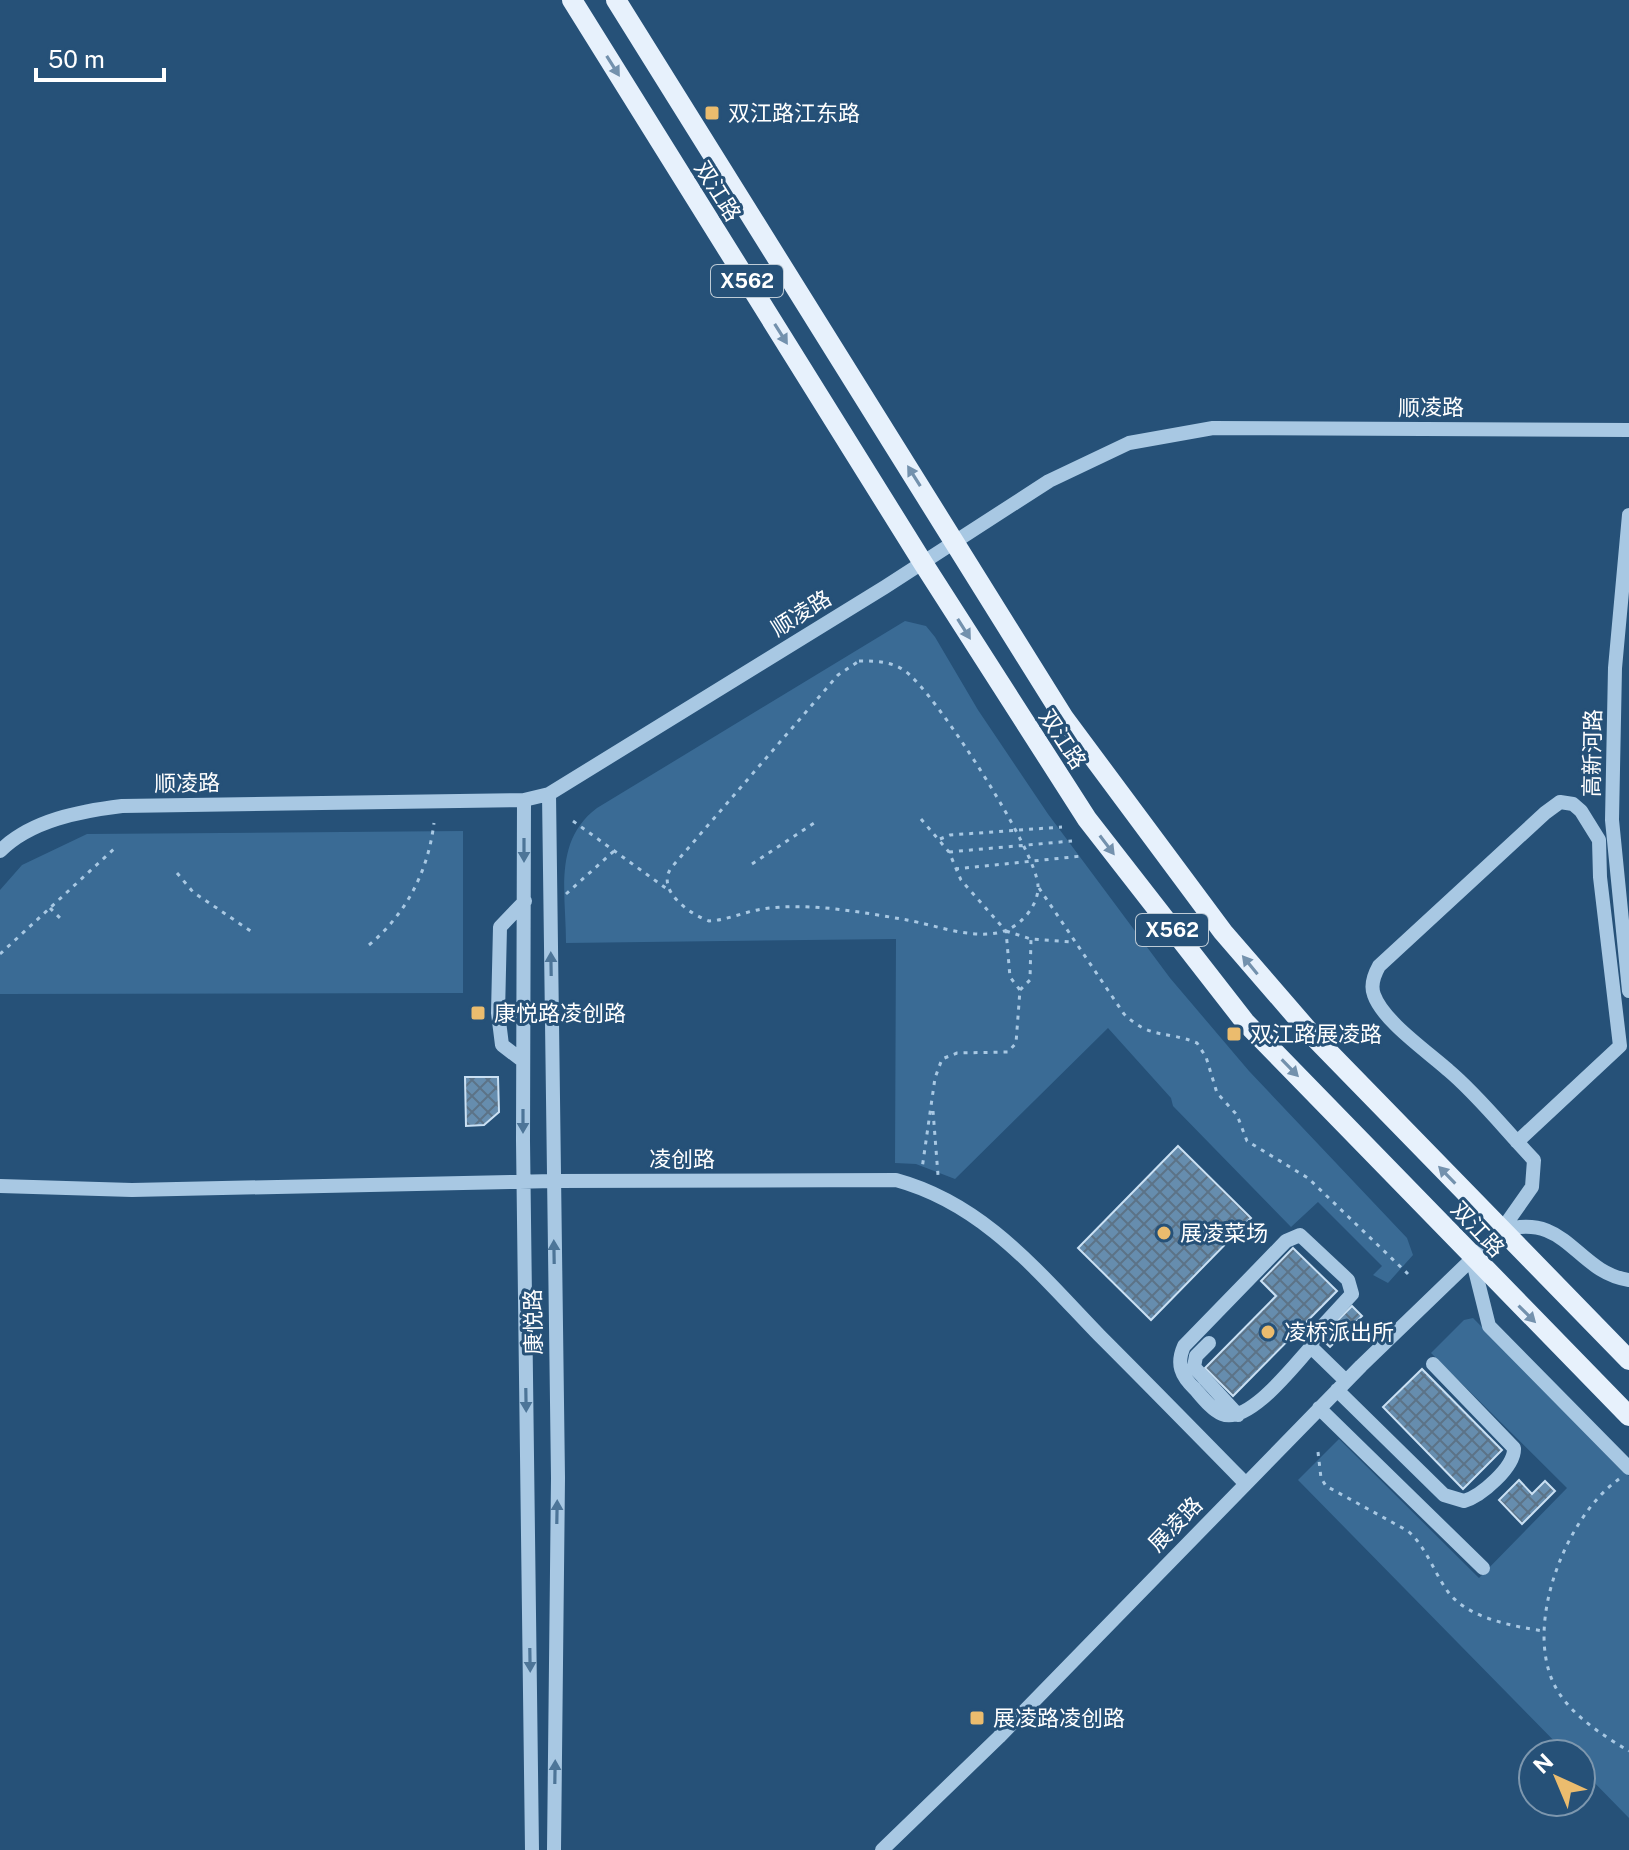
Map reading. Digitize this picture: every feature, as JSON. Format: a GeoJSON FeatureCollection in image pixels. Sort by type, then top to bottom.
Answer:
{"type":"FeatureCollection","features":[{"type":"Feature","properties":{"kind":"main road","name":"双江路"},"geometry":{"type":"LineString","coordinates":[[572,0],[923,563],[1087,819],[1245,1022],[1629,1416]]}},
{"type":"Feature","properties":{"kind":"main road","name":"双江路"},"geometry":{"type":"LineString","coordinates":[[616,0],[1064,718],[1223,932],[1313,1036],[1629,1360]]}},
{"type":"Feature","properties":{"kind":"street","name":"顺凌路"},"geometry":{"type":"LineString","coordinates":[[0,851],[10,841],[42,825],[84,811],[122,806],[524,800],[549,794],[923,563],[1049,481],[1129,443],[1213,428],[1629,430]]}},
{"type":"Feature","properties":{"kind":"street","name":"高新河路"},"geometry":{"type":"LineString","coordinates":[[1629,515],[1615,668],[1612,820],[1629,991]]}},
{"type":"Feature","properties":{"kind":"street","name":"康悦路"},"geometry":{"type":"LineString","coordinates":[[549,794],[558,1478],[554,1850]]}},
{"type":"Feature","properties":{"kind":"street","name":"康悦路"},"geometry":{"type":"LineString","coordinates":[[524,800],[523,1061],[532,1850]]}},
{"type":"Feature","properties":{"kind":"street"},"geometry":{"type":"LineString","coordinates":[[1560,802],[1573,804],[1591,823],[1599,840],[1600,877],[1620,1046],[1517,1142],[1382,1007],[1374,995],[1373,978],[1379,966],[1560,802]]}},
{"type":"Feature","properties":{"kind":"street"},"geometry":{"type":"LineString","coordinates":[[523,1061],[502,1045],[498,1013],[500,927],[525,901]]}},
{"type":"Feature","properties":{"kind":"street","name":"展凌路"},"geometry":{"type":"LineString","coordinates":[[882,1850],[999,1737],[1341,1386],[1501,1231],[1532,1187],[1536,1171],[1534,1160],[1517,1142]]}},
{"type":"Feature","properties":{"kind":"street","name":"凌创路"},"geometry":{"type":"LineString","coordinates":[[0,1186],[132,1190],[554,1181],[896,1180],[929,1189],[982,1219],[1004,1238],[1245,1483]]}},
{"type":"Feature","properties":{"kind":"street"},"geometry":{"type":"LineString","coordinates":[[1501,1231],[1518,1226],[1555,1232],[1600,1271],[1629,1280]]}},
{"type":"Feature","properties":{"kind":"street"},"geometry":{"type":"LineString","coordinates":[[1300,1235],[1352,1287],[1347,1302],[1316,1333],[1311,1347],[1255,1405],[1238,1415],[1218,1413],[1208,1403],[1183,1374],[1180,1355],[1184,1346],[1286,1241],[1300,1235]]}},
{"type":"Feature","properties":{"kind":"street"},"geometry":{"type":"LineString","coordinates":[[1472,1258],[1489,1326],[1629,1470]]}},
{"type":"Feature","properties":{"kind":"street"},"geometry":{"type":"LineString","coordinates":[[1209,1343],[1196,1356],[1194,1367],[1238,1415]]}},
{"type":"Feature","properties":{"kind":"street"},"geometry":{"type":"LineString","coordinates":[[1311,1347],[1341,1386],[1444,1495],[1464,1501],[1480,1494],[1512,1461],[1514,1448],[1433,1364]]}},
{"type":"Feature","properties":{"kind":"street"},"geometry":{"type":"LineString","coordinates":[[1319,1408],[1483,1568]]}},
{"type":"Feature","properties":{"kind":"path"},"geometry":{"type":"LineString","coordinates":[[669,890],[666,880],[671,868],[838,675],[859,661],[888,663],[914,677],[927,691],[1017,832],[1032,861],[1039,888],[1124,1014],[1139,1029],[1197,1043],[1206,1057],[1217,1093],[1237,1115],[1247,1141],[1308,1178],[1408,1274]]}},
{"type":"Feature","properties":{"kind":"path"},"geometry":{"type":"LineString","coordinates":[[921,819],[949,852],[955,869],[1006,931],[1010,977],[1020,990]]}},
{"type":"Feature","properties":{"kind":"path"},"geometry":{"type":"LineString","coordinates":[[573,821],[709,921],[762,909],[798,908],[880,916],[967,932],[1006,931],[1031,939],[1073,942]]}},
{"type":"Feature","properties":{"kind":"path"},"geometry":{"type":"LineString","coordinates":[[752,864],[817,821]]}},
{"type":"Feature","properties":{"kind":"path"},"geometry":{"type":"LineString","coordinates":[[369,945],[393,924],[407,904],[429,858],[434,823]]}},
{"type":"Feature","properties":{"kind":"path"},"geometry":{"type":"LineString","coordinates":[[940,839],[950,835],[1062,827]]}},
{"type":"Feature","properties":{"kind":"path"},"geometry":{"type":"LineString","coordinates":[[949,852],[1072,841]]}},
{"type":"Feature","properties":{"kind":"path"},"geometry":{"type":"LineString","coordinates":[[0,954],[116,847]]}},
{"type":"Feature","properties":{"kind":"path"},"geometry":{"type":"LineString","coordinates":[[564,897],[615,851]]}},
{"type":"Feature","properties":{"kind":"path"},"geometry":{"type":"LineString","coordinates":[[955,869],[1082,856]]}},
{"type":"Feature","properties":{"kind":"path"},"geometry":{"type":"LineString","coordinates":[[177,873],[193,892],[252,932]]}},
{"type":"Feature","properties":{"kind":"path"},"geometry":{"type":"LineString","coordinates":[[1006,931],[1029,911],[1039,888]]}},
{"type":"Feature","properties":{"kind":"path"},"geometry":{"type":"LineString","coordinates":[[50,908],[64,922]]}},
{"type":"Feature","properties":{"kind":"path"},"geometry":{"type":"LineString","coordinates":[[922,1169],[935,1078],[942,1059],[957,1053],[1008,1052],[1016,1043],[1020,990],[1030,980],[1031,939]]}},
{"type":"Feature","properties":{"kind":"path"},"geometry":{"type":"LineString","coordinates":[[933,1106],[938,1175]]}},
{"type":"Feature","properties":{"kind":"path"},"geometry":{"type":"LineString","coordinates":[[1318,1452],[1321,1478],[1326,1486],[1408,1531],[1418,1540],[1455,1600],[1491,1618],[1545,1632]]}},
{"type":"Feature","properties":{"kind":"path"},"geometry":{"type":"LineString","coordinates":[[1629,1470],[1598,1495],[1571,1536],[1553,1582],[1545,1632],[1547,1664],[1563,1699],[1599,1731],[1629,1751]]}},
{"type":"Feature","properties":{"kind":"shaded area"},"geometry":{"type":"Polygon","coordinates":[[[905,621],[926,626],[935,637],[978,710],[1048,814],[1170,978],[1249,1071],[1407,1238],[1413,1255],[1388,1283],[1373,1275],[1382,1266],[1318,1202],[1291,1227],[1173,1106],[1171,1098],[1108,1028],[955,1179],[916,1164],[895,1163],[896,939],[566,943],[565,869],[574,836],[583,821],[597,808],[905,621]]]}},
{"type":"Feature","properties":{"kind":"shaded area"},"geometry":{"type":"Polygon","coordinates":[[[463,831],[463,993],[0,994],[0,890],[22,865],[87,834],[463,831]]]}},
{"type":"Feature","properties":{"kind":"shaded area"},"geometry":{"type":"Polygon","coordinates":[[[1473,1318],[1629,1476],[1629,1818],[1597,1785],[1597,1738],[1551,1738],[1298,1480],[1339,1439],[1479,1578],[1567,1488],[1431,1353],[1464,1320],[1473,1318]]]}},
{"type":"Feature","properties":{"kind":"building"},"geometry":{"type":"Polygon","coordinates":[[[465,1077],[498,1077],[499,1112],[484,1125],[466,1126],[465,1077]]]}},
{"type":"Feature","properties":{"kind":"building","name":"展凌菜场"},"geometry":{"type":"Polygon","coordinates":[[[1178,1146],[1251,1218],[1151,1320],[1078,1248],[1178,1146]]]}},
{"type":"Feature","properties":{"kind":"building","name":"凌桥派出所"},"geometry":{"type":"Polygon","coordinates":[[[1293,1248],[1337,1291],[1233,1396],[1205,1368],[1276,1296],[1261,1281],[1293,1248]]]}},
{"type":"Feature","properties":{"kind":"building"},"geometry":{"type":"Polygon","coordinates":[[[1352,1306],[1362,1316],[1330,1347],[1320,1338],[1352,1306]]]}},
{"type":"Feature","properties":{"kind":"building"},"geometry":{"type":"Polygon","coordinates":[[[1422,1369],[1502,1450],[1463,1489],[1383,1407],[1422,1369]]]}},
{"type":"Feature","properties":{"kind":"building"},"geometry":{"type":"Polygon","coordinates":[[[1519,1480],[1532,1494],[1545,1481],[1555,1491],[1522,1524],[1499,1500],[1519,1480]]]}},
{"type":"Feature","properties":{"kind":"place","name":"双江路江东路"},"geometry":{"type":"Point","coordinates":[712,113]}},
{"type":"Feature","properties":{"kind":"place","name":"康悦路凌创路"},"geometry":{"type":"Point","coordinates":[478,1013]}},
{"type":"Feature","properties":{"kind":"place","name":"双江路展凌路"},"geometry":{"type":"Point","coordinates":[1234,1034]}},
{"type":"Feature","properties":{"kind":"place","name":"展凌菜场"},"geometry":{"type":"Point","coordinates":[1164,1233]}},
{"type":"Feature","properties":{"kind":"place","name":"凌桥派出所"},"geometry":{"type":"Point","coordinates":[1268,1332]}},
{"type":"Feature","properties":{"kind":"place","name":"展凌路凌创路"},"geometry":{"type":"Point","coordinates":[977,1718]}}]}
